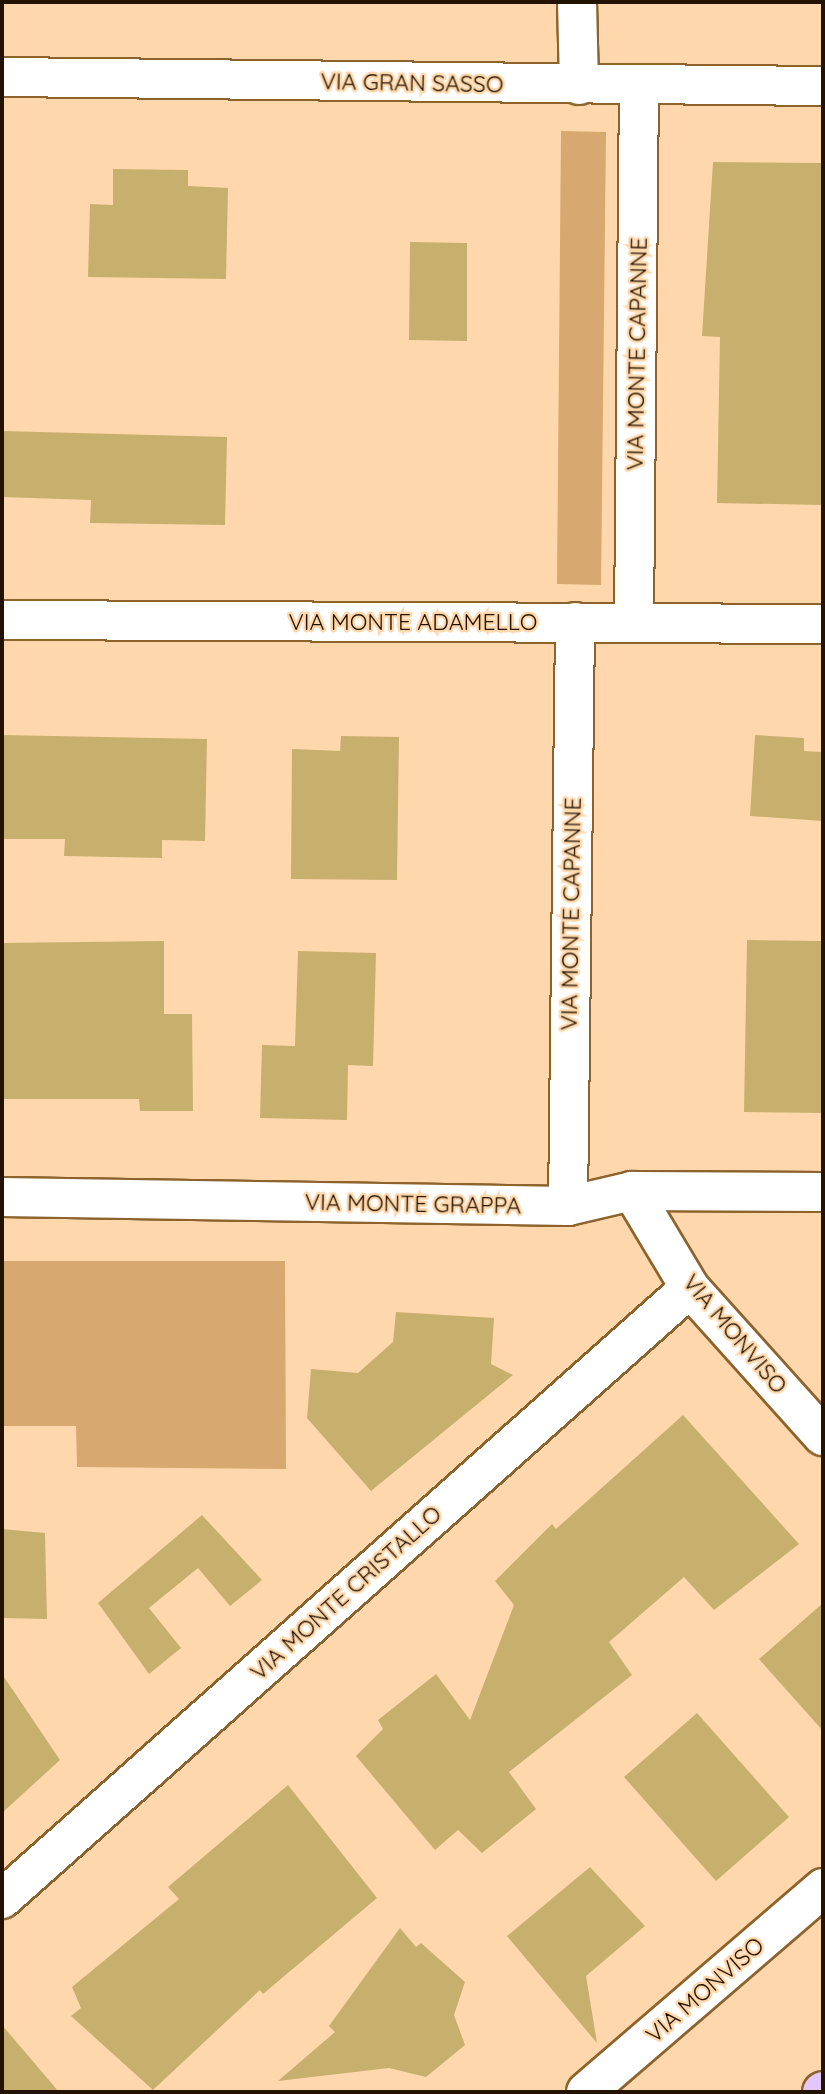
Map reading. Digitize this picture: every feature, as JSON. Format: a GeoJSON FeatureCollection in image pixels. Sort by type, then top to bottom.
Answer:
{"type":"FeatureCollection","features":[{"type":"Feature","properties":{"kind":"street"},"geometry":{"type":"LineString","coordinates":[[578,2],[579,85]]}},
{"type":"Feature","properties":{"kind":"street","name":"VIA GRAN SASSO"},"geometry":{"type":"LineString","coordinates":[[2,78],[823,86]]}},
{"type":"Feature","properties":{"kind":"street","name":"VIA MONTE CAPANNE"},"geometry":{"type":"LineString","coordinates":[[635,623],[639,85]]}},
{"type":"Feature","properties":{"kind":"street","name":"VIA MONTE ADAMELLO"},"geometry":{"type":"LineString","coordinates":[[2,620],[823,625]]}},
{"type":"Feature","properties":{"kind":"street","name":"VIA MONTE CAPANNE"},"geometry":{"type":"LineString","coordinates":[[568,1206],[575,622]]}},
{"type":"Feature","properties":{"kind":"street","name":"VIA MONTE GRAPPA"},"geometry":{"type":"LineString","coordinates":[[2,1198],[568,1206],[632,1191],[823,1192]]}},
{"type":"Feature","properties":{"kind":"street","name":"VIA MONVISO"},"geometry":{"type":"LineString","coordinates":[[632,1191],[690,1288],[823,1436]]}},
{"type":"Feature","properties":{"kind":"street","name":"VIA MONTE CRISTALLO"},"geometry":{"type":"LineString","coordinates":[[2,1899],[690,1288]]}},
{"type":"Feature","properties":{"kind":"street","name":"VIA MONVISO"},"geometry":{"type":"LineString","coordinates":[[586,2092],[823,1888]]}},
{"type":"Feature","properties":{"kind":"shaded area"},"geometry":{"type":"Polygon","coordinates":[[[561,131],[606,132],[601,585],[557,584],[561,131]]]}},
{"type":"Feature","properties":{"kind":"shaded area"},"geometry":{"type":"Polygon","coordinates":[[[2,1261],[285,1261],[286,1469],[77,1467],[76,1426],[2,1426],[2,1261]]]}},
{"type":"Feature","properties":{"kind":"building"},"geometry":{"type":"Polygon","coordinates":[[[713,162],[823,163],[823,505],[717,503],[720,337],[702,336],[713,162]]]}},
{"type":"Feature","properties":{"kind":"building"},"geometry":{"type":"Polygon","coordinates":[[[113,169],[188,170],[188,186],[228,188],[226,279],[88,277],[90,204],[113,205],[113,169]]]}},
{"type":"Feature","properties":{"kind":"building"},"geometry":{"type":"Polygon","coordinates":[[[410,242],[467,243],[467,341],[409,340],[410,242]]]}},
{"type":"Feature","properties":{"kind":"building"},"geometry":{"type":"Polygon","coordinates":[[[2,431],[227,437],[225,525],[90,523],[91,500],[2,497],[2,431]]]}},
{"type":"Feature","properties":{"kind":"building"},"geometry":{"type":"Polygon","coordinates":[[[2,735],[207,739],[205,841],[162,840],[162,858],[64,856],[65,839],[2,839],[2,735]]]}},
{"type":"Feature","properties":{"kind":"building"},"geometry":{"type":"Polygon","coordinates":[[[755,735],[804,738],[804,751],[823,752],[823,821],[750,816],[755,735]]]}},
{"type":"Feature","properties":{"kind":"building"},"geometry":{"type":"Polygon","coordinates":[[[341,736],[399,737],[397,880],[291,879],[292,749],[340,751],[341,736]]]}},
{"type":"Feature","properties":{"kind":"building"},"geometry":{"type":"Polygon","coordinates":[[[747,940],[823,941],[823,1113],[744,1112],[747,940]]]}},
{"type":"Feature","properties":{"kind":"building"},"geometry":{"type":"Polygon","coordinates":[[[164,941],[164,1014],[192,1014],[193,1111],[140,1111],[139,1099],[2,1099],[2,943],[164,941]]]}},
{"type":"Feature","properties":{"kind":"building"},"geometry":{"type":"Polygon","coordinates":[[[298,951],[376,953],[373,1066],[348,1065],[347,1120],[260,1118],[262,1045],[295,1046],[298,951]]]}},
{"type":"Feature","properties":{"kind":"building"},"geometry":{"type":"Polygon","coordinates":[[[396,1312],[494,1318],[491,1364],[513,1375],[371,1491],[307,1418],[311,1369],[358,1373],[393,1342],[396,1312]]]}},
{"type":"Feature","properties":{"kind":"building"},"geometry":{"type":"Polygon","coordinates":[[[683,1415],[799,1544],[714,1610],[684,1577],[609,1642],[632,1675],[509,1772],[536,1809],[482,1853],[458,1830],[435,1850],[356,1756],[383,1729],[378,1720],[436,1674],[470,1720],[514,1605],[495,1581],[552,1524],[556,1529],[683,1415]]]}},
{"type":"Feature","properties":{"kind":"building"},"geometry":{"type":"Polygon","coordinates":[[[202,1515],[262,1580],[230,1606],[198,1568],[149,1608],[181,1648],[149,1674],[98,1603],[202,1515]]]}},
{"type":"Feature","properties":{"kind":"building"},"geometry":{"type":"Polygon","coordinates":[[[2,1529],[45,1533],[47,1619],[2,1618],[2,1529]]]}},
{"type":"Feature","properties":{"kind":"building"},"geometry":{"type":"Polygon","coordinates":[[[823,1603],[823,1731],[759,1659],[823,1603]]]}},
{"type":"Feature","properties":{"kind":"building"},"geometry":{"type":"Polygon","coordinates":[[[2,1674],[60,1760],[2,1813],[2,1674]]]}},
{"type":"Feature","properties":{"kind":"building"},"geometry":{"type":"Polygon","coordinates":[[[697,1713],[789,1817],[716,1881],[624,1777],[697,1713]]]}},
{"type":"Feature","properties":{"kind":"building"},"geometry":{"type":"Polygon","coordinates":[[[288,1785],[377,1898],[263,1994],[260,1990],[153,2090],[71,2016],[81,2008],[72,1987],[179,1899],[168,1887],[288,1785]]]}},
{"type":"Feature","properties":{"kind":"building"},"geometry":{"type":"Polygon","coordinates":[[[590,1867],[645,1926],[586,1976],[597,2043],[507,1936],[590,1867]]]}},
{"type":"Feature","properties":{"kind":"building"},"geometry":{"type":"Polygon","coordinates":[[[400,1928],[416,1947],[421,1943],[465,1982],[454,2015],[465,2045],[426,2077],[389,2068],[278,2081],[335,2032],[329,2026],[400,1928]]]}},
{"type":"Feature","properties":{"kind":"building"},"geometry":{"type":"Polygon","coordinates":[[[2,2025],[59,2092],[2,2092],[2,2025]]]}}]}
